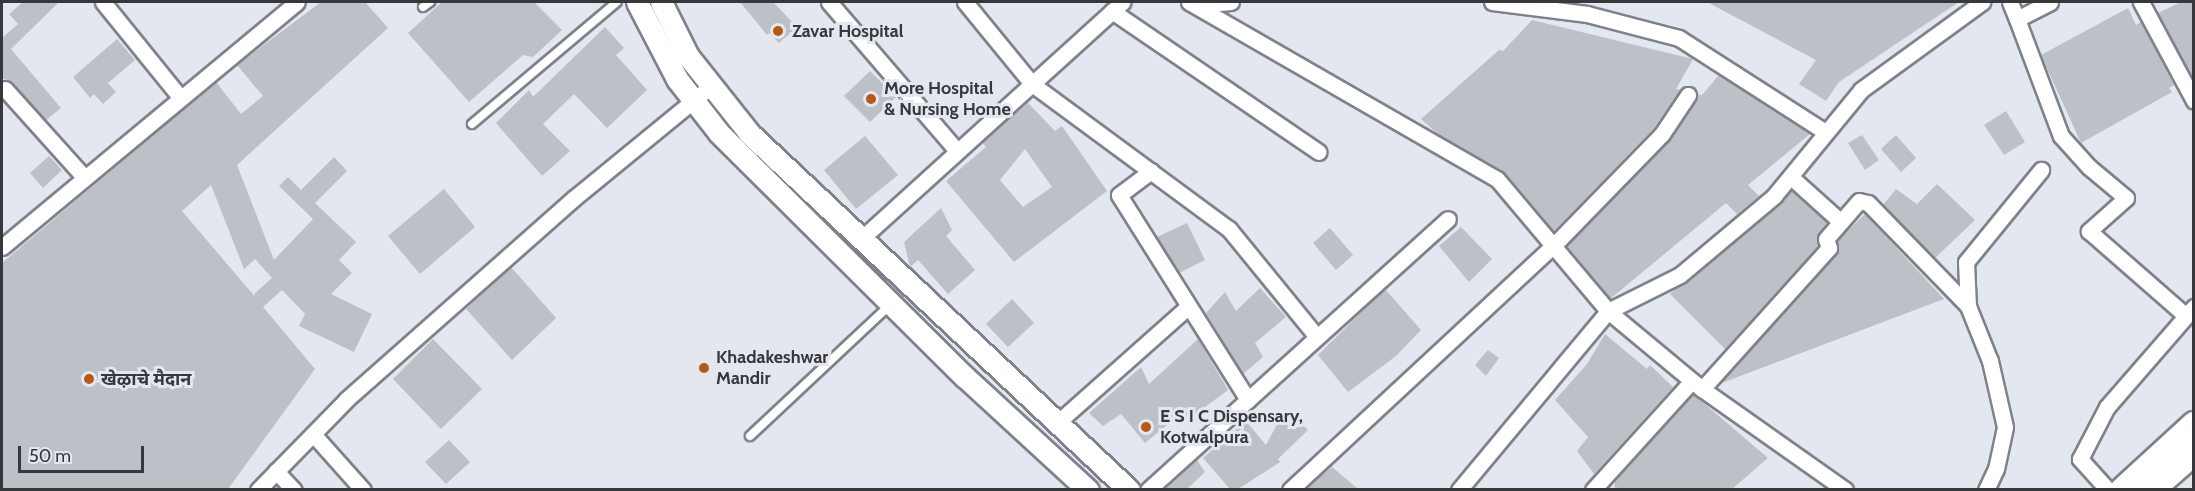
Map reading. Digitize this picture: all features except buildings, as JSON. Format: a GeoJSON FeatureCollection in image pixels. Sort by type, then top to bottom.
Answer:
{"type":"FeatureCollection","features":[{"type":"Feature","properties":{"kind":"main road"},"geometry":{"type":"LineString","coordinates":[[2122,489],[2193,424]]}},
{"type":"Feature","properties":{"kind":"main road"},"geometry":{"type":"LineString","coordinates":[[2152,489],[2193,453]]}},
{"type":"Feature","properties":{"kind":"street"},"geometry":{"type":"LineString","coordinates":[[103,2],[179,96]]}},
{"type":"Feature","properties":{"kind":"street"},"geometry":{"type":"LineString","coordinates":[[2,247],[179,96],[297,2]]}},
{"type":"Feature","properties":{"kind":"street"},"geometry":{"type":"LineString","coordinates":[[637,2],[677,79],[718,134],[891,304],[1088,489]]}},
{"type":"Feature","properties":{"kind":"street"},"geometry":{"type":"LineString","coordinates":[[661,2],[688,56],[750,134],[1129,489]]}},
{"type":"Feature","properties":{"kind":"street"},"geometry":{"type":"LineString","coordinates":[[829,2],[957,151]]}},
{"type":"Feature","properties":{"kind":"street"},"geometry":{"type":"LineString","coordinates":[[965,2],[1032,84],[1229,229],[1317,337]]}},
{"type":"Feature","properties":{"kind":"street"},"geometry":{"type":"LineString","coordinates":[[1193,3],[1231,2]]}},
{"type":"Feature","properties":{"kind":"street"},"geometry":{"type":"LineString","coordinates":[[1492,2],[1587,14],[1679,38],[1824,131]]}},
{"type":"Feature","properties":{"kind":"street"},"geometry":{"type":"LineString","coordinates":[[1459,489],[1608,311],[1680,276],[1791,177],[1824,131],[1861,90],[1982,2]]}},
{"type":"Feature","properties":{"kind":"street"},"geometry":{"type":"LineString","coordinates":[[2010,2],[2061,136],[2089,167],[2126,198],[2089,231],[2190,312],[2107,407],[2080,459],[2108,489]]}},
{"type":"Feature","properties":{"kind":"street"},"geometry":{"type":"LineString","coordinates":[[2017,19],[2050,2]]}},
{"type":"Feature","properties":{"kind":"street"},"geometry":{"type":"LineString","coordinates":[[1193,3],[1497,179],[1608,311],[1697,385],[1845,489]]}},
{"type":"Feature","properties":{"kind":"street"},"geometry":{"type":"LineString","coordinates":[[2148,4],[2193,101]]}},
{"type":"Feature","properties":{"kind":"street"},"geometry":{"type":"LineString","coordinates":[[861,239],[1117,6],[1318,152]]}},
{"type":"Feature","properties":{"kind":"street"},"geometry":{"type":"LineString","coordinates":[[258,489],[347,399],[573,200],[711,86]]}},
{"type":"Feature","properties":{"kind":"street"},"geometry":{"type":"LineString","coordinates":[[5,89],[84,177]]}},
{"type":"Feature","properties":{"kind":"street"},"geometry":{"type":"LineString","coordinates":[[1292,489],[1553,246],[1662,134],[1688,95]]}},
{"type":"Feature","properties":{"kind":"street"},"geometry":{"type":"LineString","coordinates":[[1986,489],[1996,469],[2005,427],[1990,361],[1968,306],[1966,262],[2041,170]]}},
{"type":"Feature","properties":{"kind":"street"},"geometry":{"type":"LineString","coordinates":[[1151,171],[1119,195],[1248,400]]}},
{"type":"Feature","properties":{"kind":"street"},"geometry":{"type":"LineString","coordinates":[[1791,177],[1841,222]]}},
{"type":"Feature","properties":{"kind":"street"},"geometry":{"type":"LineString","coordinates":[[1593,489],[1829,248],[1826,239],[1859,201],[1868,203],[1968,306]]}},
{"type":"Feature","properties":{"kind":"street"},"geometry":{"type":"LineString","coordinates":[[1148,489],[1448,219]]}},
{"type":"Feature","properties":{"kind":"street"},"geometry":{"type":"LineString","coordinates":[[1058,423],[1189,306]]}},
{"type":"Feature","properties":{"kind":"street"},"geometry":{"type":"LineString","coordinates":[[313,434],[363,489]]}},
{"type":"Feature","properties":{"kind":"street"},"geometry":{"type":"LineString","coordinates":[[276,471],[294,489]]}},
{"type":"Feature","properties":{"kind":"lane"},"geometry":{"type":"LineString","coordinates":[[472,124],[617,2]]}},
{"type":"Feature","properties":{"kind":"lane"},"geometry":{"type":"LineString","coordinates":[[750,436],[891,304]]}},
{"type":"Feature","properties":{"kind":"place","name":"Zavar Hospital"},"geometry":{"type":"Point","coordinates":[778,31]}},
{"type":"Feature","properties":{"kind":"place","name":"More Hospital & Nursing Home"},"geometry":{"type":"Point","coordinates":[871,99]}},
{"type":"Feature","properties":{"kind":"place","name":"Khadakeshwar Mandir"},"geometry":{"type":"Point","coordinates":[704,368]}},
{"type":"Feature","properties":{"kind":"place","name":"खेऴाचे मैदान"},"geometry":{"type":"Point","coordinates":[89,379]}},
{"type":"Feature","properties":{"kind":"place","name":"E S I C Dispensary, Kotwalpura"},"geometry":{"type":"Point","coordinates":[1146,427]}}]}
